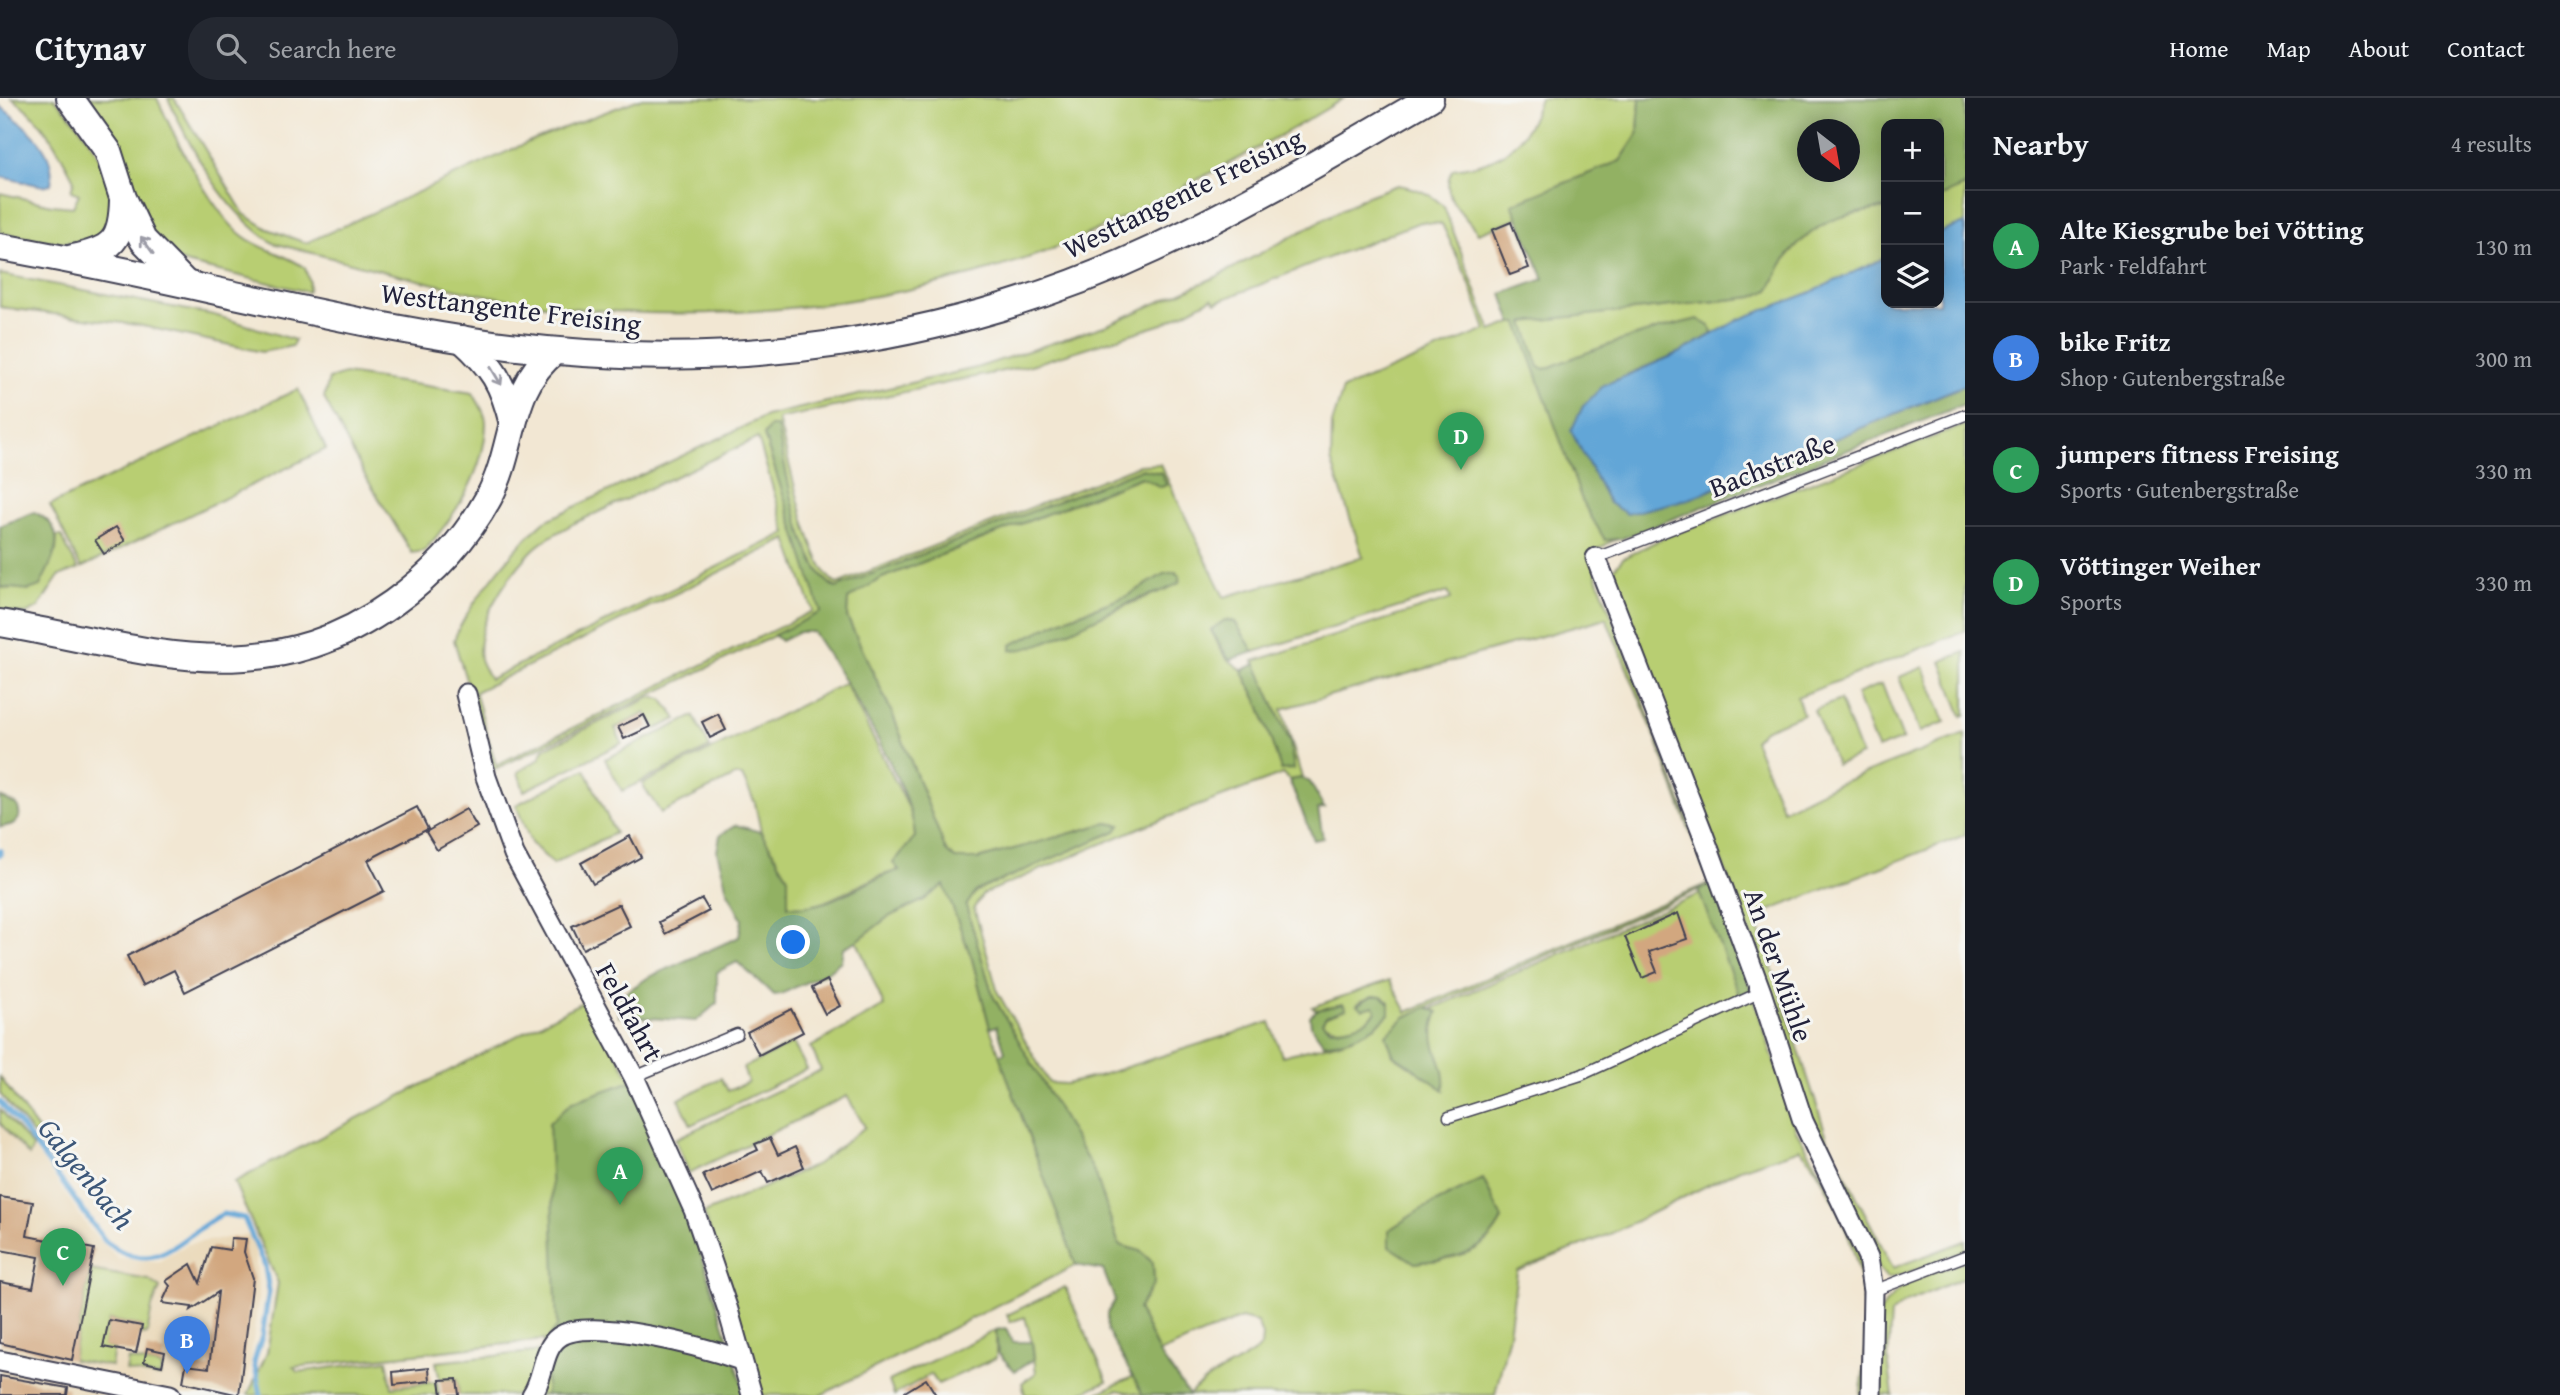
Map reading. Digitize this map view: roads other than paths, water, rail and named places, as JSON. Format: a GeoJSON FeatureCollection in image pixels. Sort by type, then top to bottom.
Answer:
{"type":"FeatureCollection","features":[{"type":"Feature","properties":{"kind":"main road"},"geometry":{"type":"LineString","coordinates":[[69,98],[108,151],[122,198],[143,240],[184,282]]}},
{"type":"Feature","properties":{"kind":"main road","name":"Westtangente Freising"},"geometry":{"type":"LineString","coordinates":[[0,247],[184,282],[351,321],[462,339],[555,351],[631,356],[765,354],[826,347],[956,321],[1083,280],[1215,219],[1430,98]]}},
{"type":"Feature","properties":{"kind":"main road"},"geometry":{"type":"LineString","coordinates":[[69,259],[92,254],[115,239],[122,223],[122,198]]}},
{"type":"Feature","properties":{"kind":"main road"},"geometry":{"type":"LineString","coordinates":[[462,339],[485,359],[500,380],[513,424]]}},
{"type":"Feature","properties":{"kind":"main road"},"geometry":{"type":"LineString","coordinates":[[0,624],[173,655],[206,658],[246,659],[320,644],[370,619],[397,600],[454,547],[489,496],[502,469],[524,385],[540,363],[555,351]]}},
{"type":"Feature","properties":{"kind":"street","name":"An der Mühle"},"geometry":{"type":"LineString","coordinates":[[1596,558],[1761,992],[1803,1121],[1864,1248],[1873,1291],[1871,1395]]}},
{"type":"Feature","properties":{"kind":"street","name":"Feldfahrt"},"geometry":{"type":"LineString","coordinates":[[466,694],[486,777],[513,854],[634,1077],[706,1241],[752,1395]]}},
{"type":"Feature","properties":{"kind":"street"},"geometry":{"type":"LineString","coordinates":[[532,1395],[541,1378],[550,1348],[558,1338],[568,1332],[661,1337],[741,1360]]}},
{"type":"Feature","properties":{"kind":"street"},"geometry":{"type":"LineString","coordinates":[[0,1361],[170,1395]]}},
{"type":"Feature","properties":{"kind":"lane","name":"Bachstraße"},"geometry":{"type":"LineString","coordinates":[[1596,558],[1965,415]]}},
{"type":"Feature","properties":{"kind":"lane"},"geometry":{"type":"LineString","coordinates":[[1449,1117],[1581,1075],[1761,992]]}},
{"type":"Feature","properties":{"kind":"lane"},"geometry":{"type":"LineString","coordinates":[[634,1077],[737,1034]]}},
{"type":"Feature","properties":{"kind":"lane"},"geometry":{"type":"LineString","coordinates":[[1873,1291],[1965,1256]]}},
{"type":"Feature","properties":{"kind":"water"},"geometry":{"type":"Polygon","coordinates":[[[0,106],[29,130],[44,149],[52,171],[51,184],[43,186],[0,177],[0,106]]]}},
{"type":"Feature","properties":{"kind":"water"},"geometry":{"type":"Polygon","coordinates":[[[1965,223],[1965,385],[1689,499],[1627,514],[1609,503],[1571,431],[1583,406],[1604,385],[1679,353],[1740,319],[1809,293],[1881,259],[1881,308],[1944,308],[1944,231],[1965,223]]]}},
{"type":"Feature","properties":{"kind":"waterway","name":"Galgenbach"},"geometry":{"type":"LineString","coordinates":[[0,850],[0,855]]}},
{"type":"Feature","properties":{"kind":"waterway","name":"Galgenbach"},"geometry":{"type":"LineString","coordinates":[[0,1102],[22,1127],[105,1241],[123,1252],[139,1257],[153,1256],[166,1251],[223,1214],[244,1218],[265,1266],[269,1291],[262,1336],[254,1362],[261,1395]]}},
{"type":"Feature","properties":{"kind":"place","name":"Vöttinger Weiher"},"geometry":{"type":"Point","coordinates":[1461,470]}},
{"type":"Feature","properties":{"kind":"place","name":"Alte Kiesgrube bei Vötting"},"geometry":{"type":"Point","coordinates":[620,1205]}},
{"type":"Feature","properties":{"kind":"place","name":"jumpers fitness Freising"},"geometry":{"type":"Point","coordinates":[63,1286]}},
{"type":"Feature","properties":{"kind":"place","name":"bike Fritz"},"geometry":{"type":"Point","coordinates":[187,1374]}}]}
